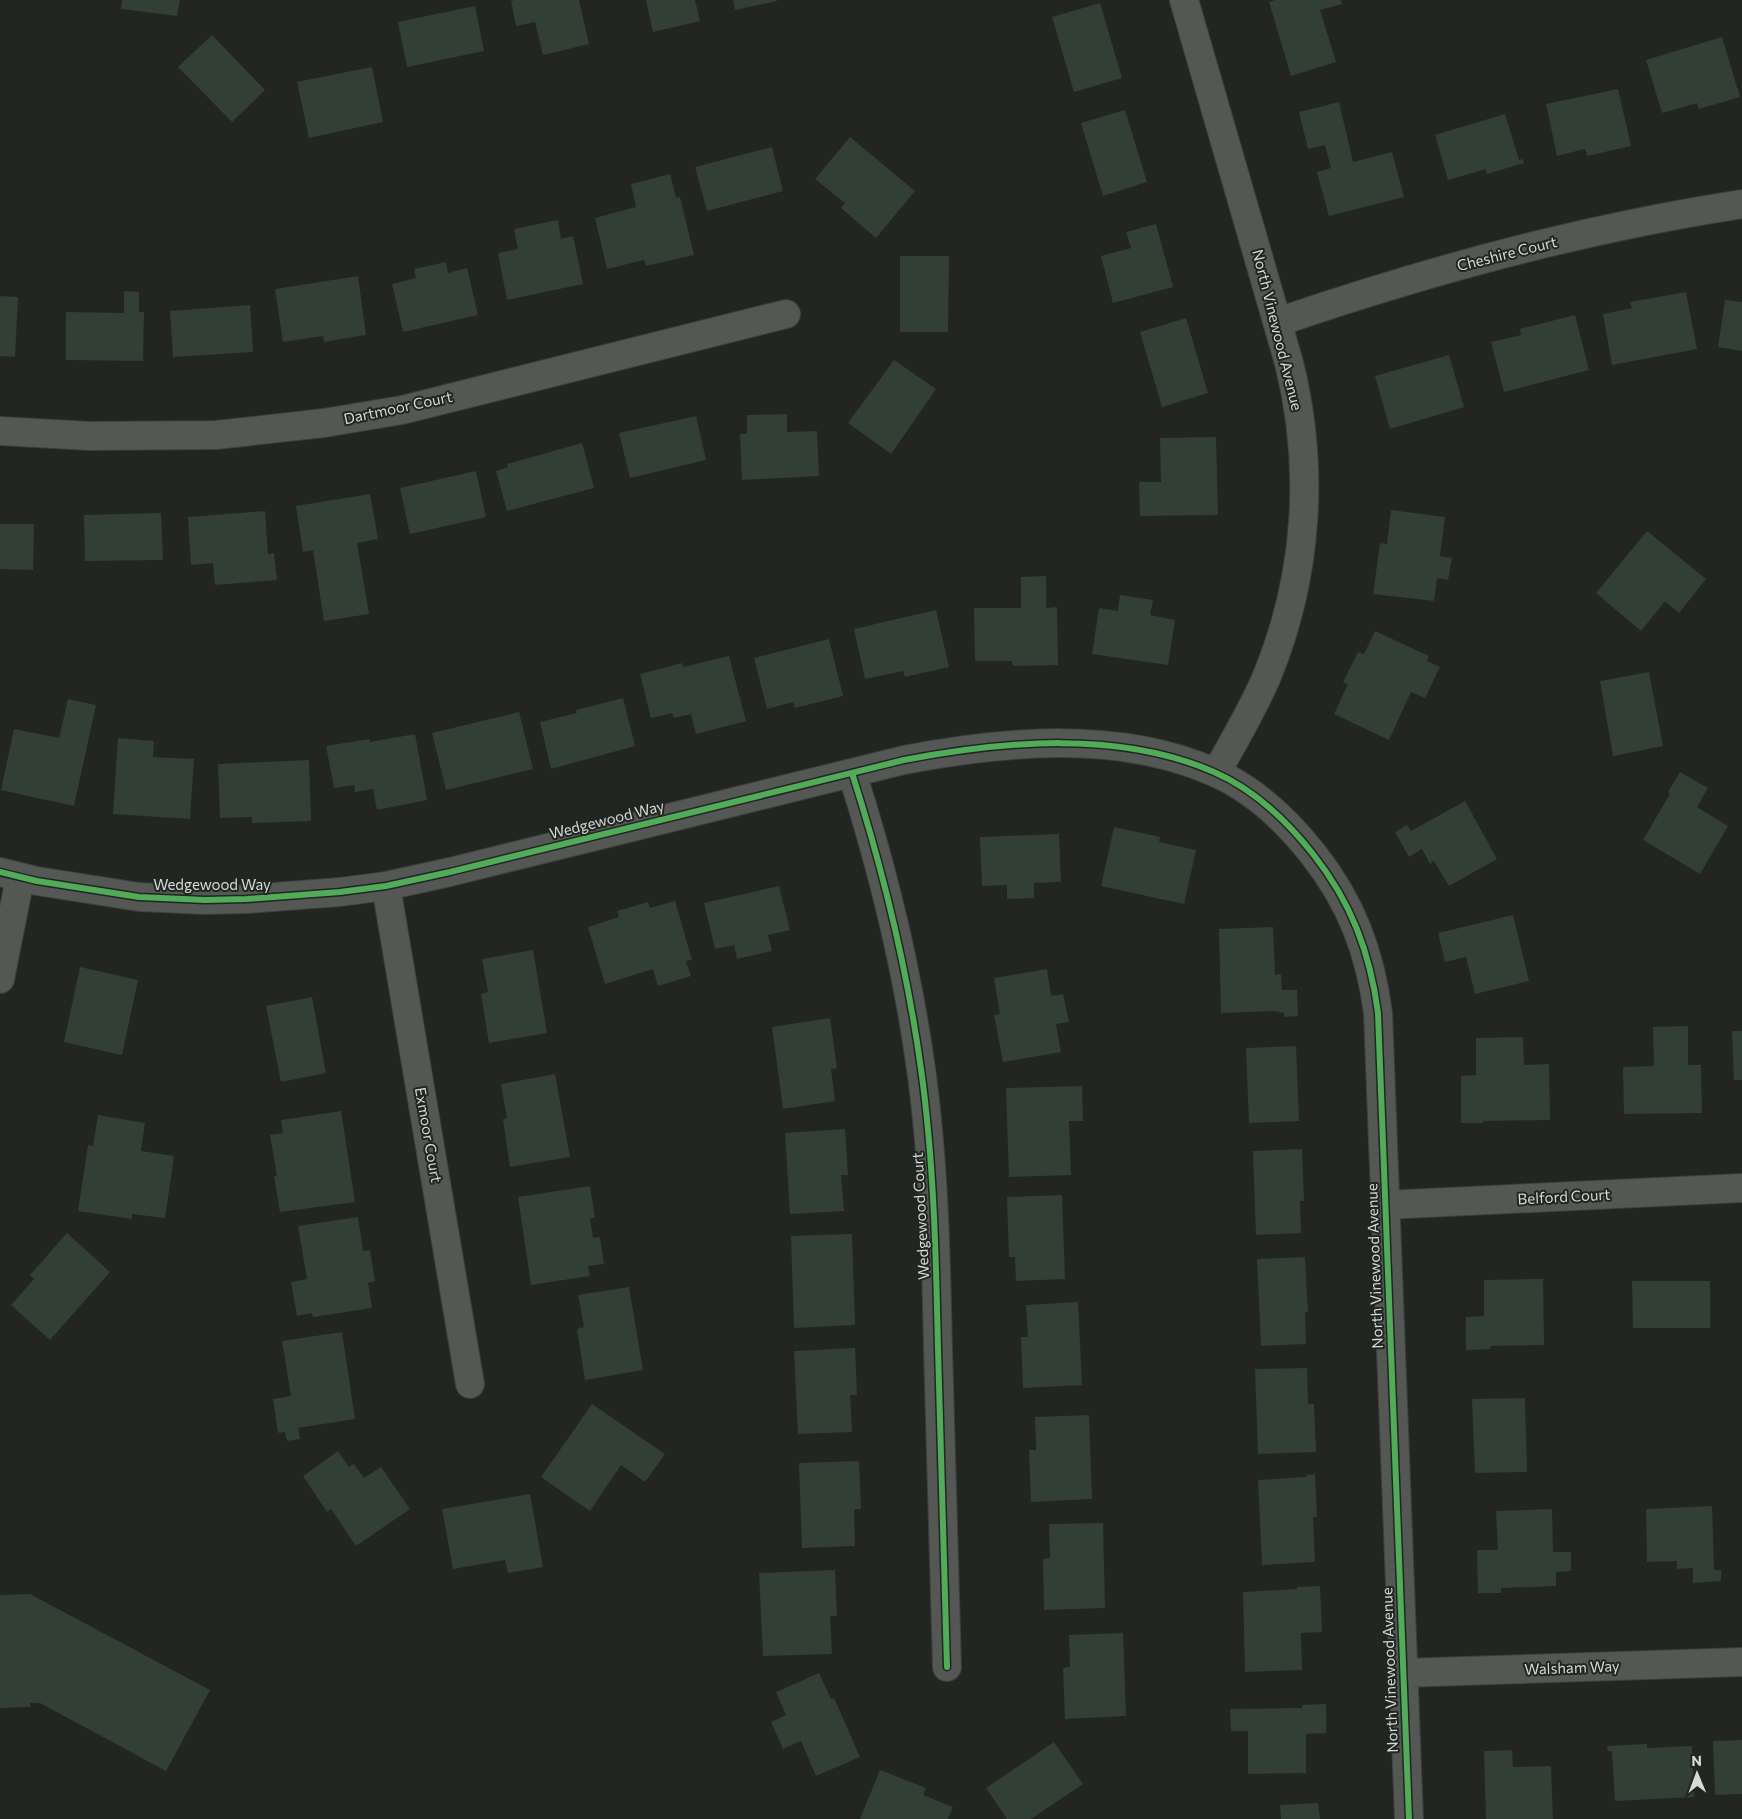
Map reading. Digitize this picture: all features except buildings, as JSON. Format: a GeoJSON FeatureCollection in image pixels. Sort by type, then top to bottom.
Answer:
{"type":"FeatureCollection","features":[{"type":"Feature","properties":{"kind":"street","name":"North Vinewood Avenue"},"geometry":{"type":"LineString","coordinates":[[1184,0],[1293,378],[1301,424],[1305,489],[1300,553],[1285,622],[1267,677],[1216,773],[1256,798],[1292,828],[1323,866],[1340,892],[1354,920],[1370,967],[1378,1013],[1409,1819]]}},
{"type":"Feature","properties":{"kind":"street","name":"Cheshire Court"},"geometry":{"type":"LineString","coordinates":[[1278,322],[1355,296],[1436,272],[1606,229],[1742,204]]}},
{"type":"Feature","properties":{"kind":"street","name":"Dartmoor Court"},"geometry":{"type":"LineString","coordinates":[[0,431],[90,436],[216,435],[324,423],[402,410],[786,314]]}},
{"type":"Feature","properties":{"kind":"street","name":"Wedgewood Way"},"geometry":{"type":"LineString","coordinates":[[10,875],[139,897],[205,900],[291,896],[386,886],[459,870],[904,760],[997,746],[1063,744],[1107,746],[1159,754],[1216,773]]}},
{"type":"Feature","properties":{"kind":"street","name":"Wedgewood Court"},"geometry":{"type":"LineString","coordinates":[[852,773],[880,866],[895,927],[912,1006],[927,1119],[935,1233],[947,1667]]}},
{"type":"Feature","properties":{"kind":"street"},"geometry":{"type":"LineString","coordinates":[[0,979],[10,875]]}},
{"type":"Feature","properties":{"kind":"street","name":"Exmoor Court"},"geometry":{"type":"LineString","coordinates":[[386,886],[470,1384]]}},
{"type":"Feature","properties":{"kind":"street","name":"Belford Court"},"geometry":{"type":"LineString","coordinates":[[1386,1206],[1742,1188]]}},
{"type":"Feature","properties":{"kind":"street","name":"Walsham Way"},"geometry":{"type":"LineString","coordinates":[[1403,1673],[1742,1662]]}},
{"type":"Feature","properties":{"kind":"cycle path"},"geometry":{"type":"LineString","coordinates":[[0,872],[37,881],[139,897],[205,900],[247,899],[340,892],[386,886],[450,872],[904,760],[942,753],[1021,744],[1101,745],[1140,750],[1178,759],[1214,772],[1242,787],[1281,818],[1313,854],[1338,891],[1357,929],[1364,949],[1370,969],[1378,1013],[1409,1819]]}},
{"type":"Feature","properties":{"kind":"cycle path"},"geometry":{"type":"LineString","coordinates":[[852,773],[884,883],[909,994],[921,1069],[929,1139],[935,1244],[947,1667]]}}]}
